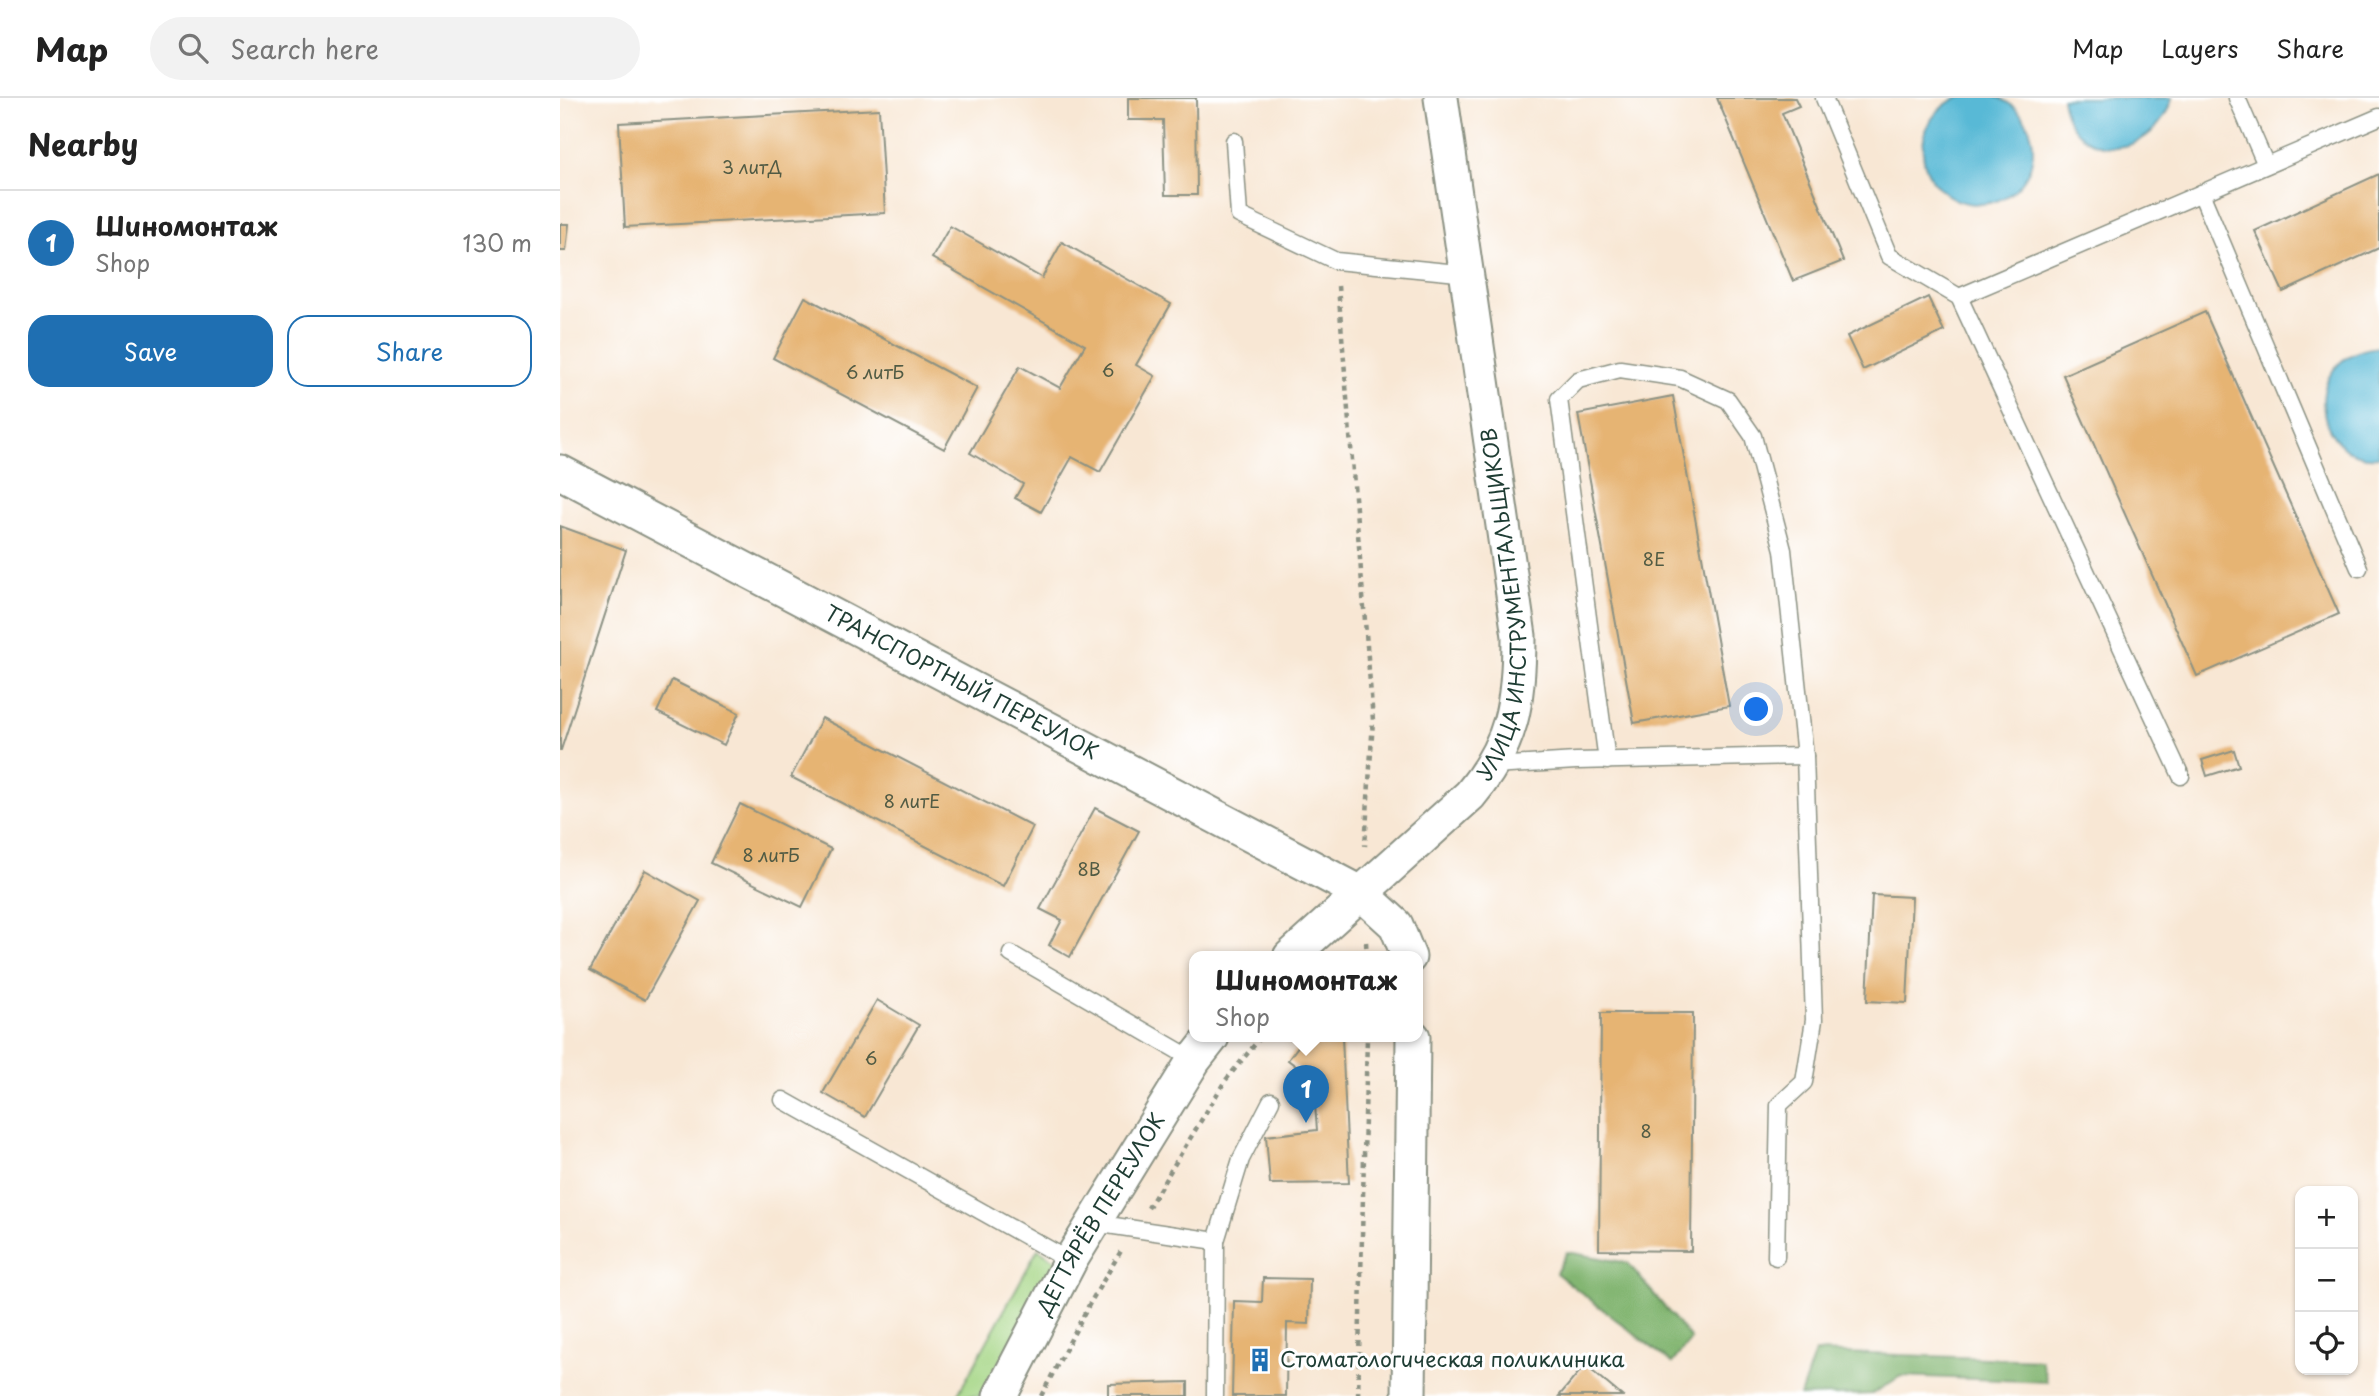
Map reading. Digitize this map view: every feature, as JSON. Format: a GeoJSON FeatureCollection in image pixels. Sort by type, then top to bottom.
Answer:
{"type":"FeatureCollection","features":[{"type":"Feature","properties":{"kind":"street","name":"УЛИЦА ИНСТРУМЕНТАЛЬЩИКОВ"},"geometry":{"type":"LineString","coordinates":[[1361,893],[1470,795],[1494,766],[1508,731],[1519,686],[1519,636],[1441,98]]}},
{"type":"Feature","properties":{"kind":"street","name":"ТРАНСПОРТНЫЙ ПЕРЕУЛОК"},"geometry":{"type":"LineString","coordinates":[[560,472],[1361,893]]}},
{"type":"Feature","properties":{"kind":"street"},"geometry":{"type":"LineString","coordinates":[[1297,951],[1361,893],[1396,925],[1407,951]]}},
{"type":"Feature","properties":{"kind":"street"},"geometry":{"type":"LineString","coordinates":[[1409,1396],[1413,1042]]}},
{"type":"Feature","properties":{"kind":"street","name":"ДЕГТЯРЁВ ПЕРЕУЛОК"},"geometry":{"type":"LineString","coordinates":[[1000,1396],[1070,1261],[1203,1049]]}},
{"type":"Feature","properties":{"kind":"lane"},"geometry":{"type":"LineString","coordinates":[[1824,98],[1889,256],[1959,297],[2181,776]]}},
{"type":"Feature","properties":{"kind":"lane"},"geometry":{"type":"LineString","coordinates":[[2237,98],[2266,165]]}},
{"type":"Feature","properties":{"kind":"lane"},"geometry":{"type":"LineString","coordinates":[[1959,297],[2379,117]]}},
{"type":"Feature","properties":{"kind":"lane"},"geometry":{"type":"LineString","coordinates":[[1234,141],[1239,215],[1336,261],[1468,274]]}},
{"type":"Feature","properties":{"kind":"lane"},"geometry":{"type":"LineString","coordinates":[[2201,193],[2359,568]]}},
{"type":"Feature","properties":{"kind":"lane"},"geometry":{"type":"LineString","coordinates":[[1607,761],[1559,399],[1578,380],[1620,369],[1679,378],[1728,400],[1753,436],[1783,550],[1805,756],[1814,1020],[1804,1082],[1779,1105],[1776,1257]]}},
{"type":"Feature","properties":{"kind":"lane"},"geometry":{"type":"LineString","coordinates":[[1494,766],[1805,756]]}},
{"type":"Feature","properties":{"kind":"lane"},"geometry":{"type":"LineString","coordinates":[[1011,954],[1203,1049]]}},
{"type":"Feature","properties":{"kind":"lane"},"geometry":{"type":"LineString","coordinates":[[783,1100],[1070,1261]]}},
{"type":"Feature","properties":{"kind":"lane"},"geometry":{"type":"LineString","coordinates":[[1215,1396],[1216,1241],[1241,1159],[1271,1101]]}},
{"type":"Feature","properties":{"kind":"lane"},"geometry":{"type":"LineString","coordinates":[[1094,1223],[1216,1241]]}},
{"type":"Feature","properties":{"kind":"path"},"geometry":{"type":"LineString","coordinates":[[1336,261],[1373,720],[1361,893]]}},
{"type":"Feature","properties":{"kind":"path"},"geometry":{"type":"LineString","coordinates":[[1357,1396],[1367,1042]]}},
{"type":"Feature","properties":{"kind":"green space"},"geometry":{"type":"Polygon","coordinates":[[[1038,1249],[1065,1266],[997,1396],[957,1396],[1038,1249]]]}},
{"type":"Feature","properties":{"kind":"green space"},"geometry":{"type":"Polygon","coordinates":[[[1567,1252],[1628,1263],[1691,1339],[1672,1363],[1556,1273],[1567,1252]]]}},
{"type":"Feature","properties":{"kind":"green space"},"geometry":{"type":"Polygon","coordinates":[[[1815,1352],[2041,1360],[2047,1382],[1901,1376],[1872,1394],[1800,1396],[1815,1352]]]}},
{"type":"Feature","properties":{"kind":"water"},"geometry":{"type":"Polygon","coordinates":[[[1978,94],[1999,98],[2017,110],[2029,128],[2033,149],[2029,170],[2017,188],[1999,200],[1978,204],[1957,200],[1939,188],[1927,170],[1923,149],[1927,128],[1939,110],[1957,98],[1978,94]]]}},
{"type":"Feature","properties":{"kind":"water"},"geometry":{"type":"Polygon","coordinates":[[[2062,98],[2172,98],[2162,120],[2148,135],[2131,144],[2112,147],[2095,144],[2080,134],[2068,119],[2062,98]]]}},
{"type":"Feature","properties":{"kind":"water"},"geometry":{"type":"Polygon","coordinates":[[[2379,347],[2379,457],[2357,455],[2340,444],[2329,427],[2324,408],[2325,387],[2335,369],[2352,354],[2379,347]]]}},
{"type":"Feature","properties":{"kind":"building"},"geometry":{"type":"Polygon","coordinates":[[[1128,98],[1196,98],[1197,195],[1165,195],[1163,120],[1128,120],[1128,98]]]}},
{"type":"Feature","properties":{"kind":"building"},"geometry":{"type":"Polygon","coordinates":[[[1717,98],[1795,98],[1799,106],[1782,113],[1843,261],[1793,281],[1717,98]]]}},
{"type":"Feature","properties":{"kind":"building"},"geometry":{"type":"Polygon","coordinates":[[[879,109],[885,213],[625,227],[619,123],[879,109]]]}},
{"type":"Feature","properties":{"kind":"building"},"geometry":{"type":"Polygon","coordinates":[[[2379,174],[2379,248],[2283,292],[2255,231],[2379,174]]]}},
{"type":"Feature","properties":{"kind":"building"},"geometry":{"type":"Polygon","coordinates":[[[560,224],[569,224],[566,251],[560,251],[560,224]]]}},
{"type":"Feature","properties":{"kind":"building"},"geometry":{"type":"Polygon","coordinates":[[[950,226],[1042,278],[1062,242],[1171,304],[1136,365],[1155,376],[1100,472],[1072,457],[1041,512],[1015,498],[1023,484],[970,453],[1020,366],[1060,388],[1085,345],[932,258],[950,226]]]}},
{"type":"Feature","properties":{"kind":"building"},"geometry":{"type":"Polygon","coordinates":[[[805,297],[977,388],[944,449],[773,358],[805,297]]]}},
{"type":"Feature","properties":{"kind":"building"},"geometry":{"type":"Polygon","coordinates":[[[1928,297],[1944,331],[1863,370],[1847,336],[1928,297]]]}},
{"type":"Feature","properties":{"kind":"building"},"geometry":{"type":"Polygon","coordinates":[[[2205,312],[2339,614],[2197,676],[2063,375],[2205,312]]]}},
{"type":"Feature","properties":{"kind":"building"},"geometry":{"type":"Polygon","coordinates":[[[1673,396],[1729,706],[1634,723],[1578,414],[1673,396]]]}},
{"type":"Feature","properties":{"kind":"building"},"geometry":{"type":"Polygon","coordinates":[[[560,526],[626,550],[561,750],[560,750],[560,526]]]}},
{"type":"Feature","properties":{"kind":"building"},"geometry":{"type":"Polygon","coordinates":[[[672,680],[739,713],[724,745],[657,712],[672,680]]]}},
{"type":"Feature","properties":{"kind":"building"},"geometry":{"type":"Polygon","coordinates":[[[822,718],[1033,827],[1003,886],[791,777],[822,718]]]}},
{"type":"Feature","properties":{"kind":"building"},"geometry":{"type":"Polygon","coordinates":[[[2234,750],[2239,766],[2207,776],[2202,760],[2234,750]]]}},
{"type":"Feature","properties":{"kind":"building"},"geometry":{"type":"Polygon","coordinates":[[[740,804],[831,849],[802,907],[711,863],[740,804]]]}},
{"type":"Feature","properties":{"kind":"building"},"geometry":{"type":"Polygon","coordinates":[[[1095,808],[1139,831],[1070,957],[1049,945],[1062,920],[1040,909],[1095,808]]]}},
{"type":"Feature","properties":{"kind":"building"},"geometry":{"type":"Polygon","coordinates":[[[645,870],[700,901],[645,1000],[590,970],[645,870]]]}},
{"type":"Feature","properties":{"kind":"building"},"geometry":{"type":"Polygon","coordinates":[[[1872,895],[1912,897],[1907,1003],[1867,1001],[1872,895]]]}},
{"type":"Feature","properties":{"kind":"building"},"geometry":{"type":"Polygon","coordinates":[[[877,1000],[919,1025],[865,1117],[823,1093],[877,1000]]]}},
{"type":"Feature","properties":{"kind":"building"},"geometry":{"type":"Polygon","coordinates":[[[1601,1013],[1693,1013],[1691,1251],[1599,1250],[1601,1013]]]}},
{"type":"Feature","properties":{"kind":"building"},"geometry":{"type":"Polygon","coordinates":[[[1301,1042],[1342,1042],[1349,1183],[1270,1184],[1266,1136],[1317,1130],[1313,1079],[1288,1060],[1301,1042]]]}},
{"type":"Feature","properties":{"kind":"building","name":"Стоматологическая поликлиника"},"geometry":{"type":"Polygon","coordinates":[[[1263,1278],[1310,1279],[1309,1324],[1287,1323],[1286,1396],[1232,1396],[1234,1301],[1262,1302],[1263,1278]]]}},
{"type":"Feature","properties":{"kind":"building"},"geometry":{"type":"Polygon","coordinates":[[[1585,1365],[1622,1396],[1559,1396],[1585,1365]]]}},
{"type":"Feature","properties":{"kind":"building"},"geometry":{"type":"Polygon","coordinates":[[[1188,1382],[1188,1396],[1108,1396],[1108,1384],[1188,1382]]]}},
{"type":"Feature","properties":{"kind":"place","name":"Шиномонтаж"},"geometry":{"type":"Point","coordinates":[1306,1123]}},
{"type":"Feature","properties":{"kind":"place","name":"Стоматологическая поликлиника"},"geometry":{"type":"Point","coordinates":[1260,1360]}}]}
